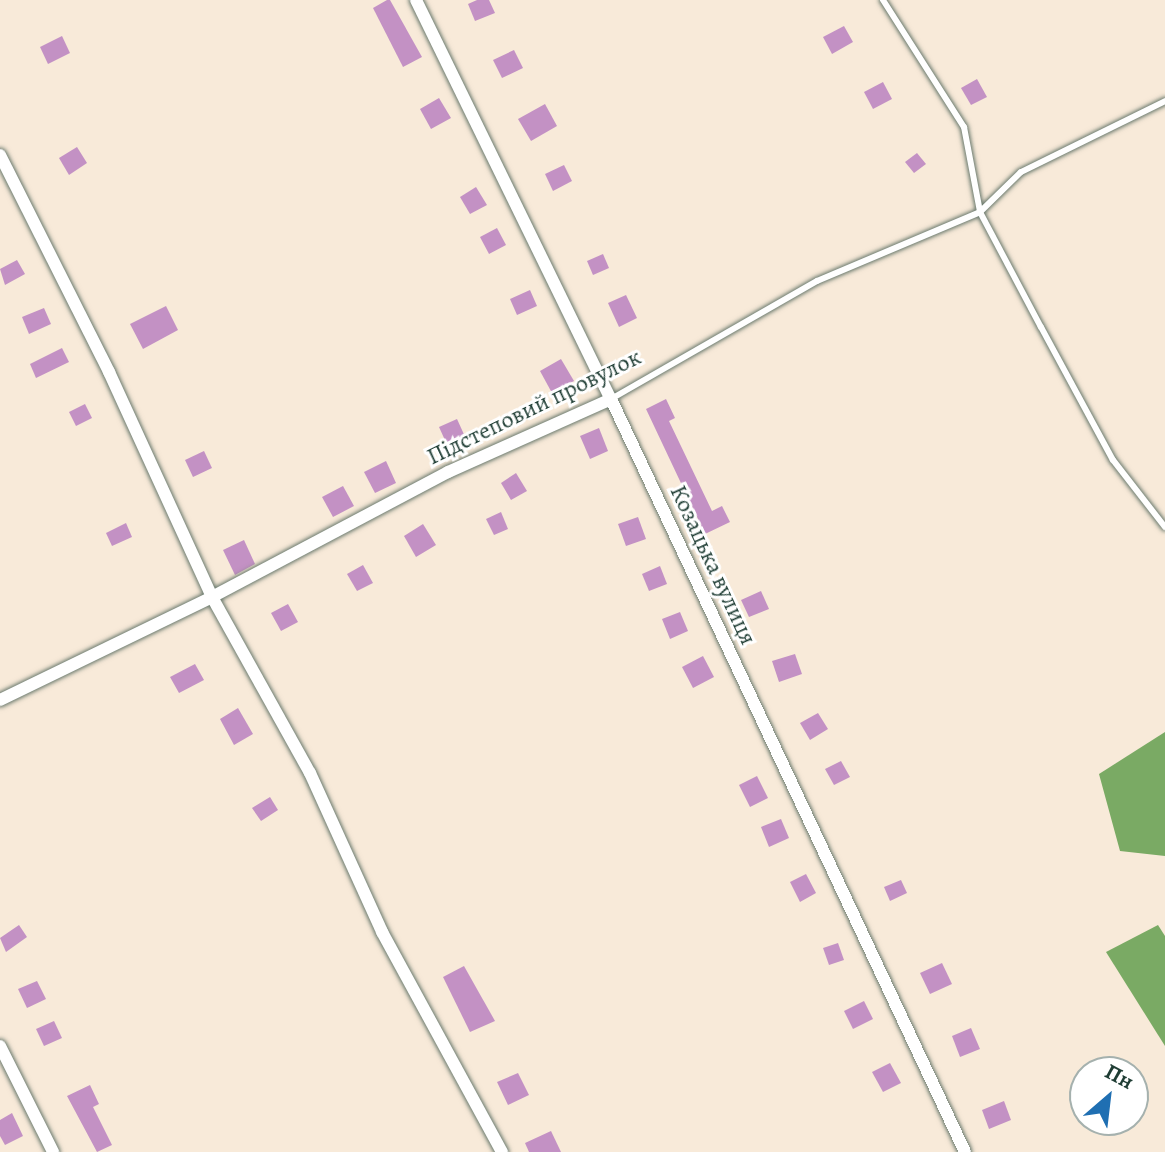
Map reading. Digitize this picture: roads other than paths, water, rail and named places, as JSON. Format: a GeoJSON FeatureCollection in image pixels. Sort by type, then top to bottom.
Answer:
{"type":"FeatureCollection","features":[{"type":"Feature","properties":{"kind":"street","name":"Козацька вулиця"},"geometry":{"type":"LineString","coordinates":[[416,0],[611,399],[965,1152]]}},
{"type":"Feature","properties":{"kind":"street"},"geometry":{"type":"LineString","coordinates":[[0,155],[109,372],[212,597],[310,773],[382,932],[502,1152]]}},
{"type":"Feature","properties":{"kind":"street","name":"Підстеповий провулок"},"geometry":{"type":"LineString","coordinates":[[0,700],[212,597],[448,472],[611,399]]}},
{"type":"Feature","properties":{"kind":"street"},"geometry":{"type":"LineString","coordinates":[[0,1046],[53,1152]]}},
{"type":"Feature","properties":{"kind":"lane"},"geometry":{"type":"LineString","coordinates":[[883,0],[964,127],[980,212],[1113,460],[1165,527]]}},
{"type":"Feature","properties":{"kind":"lane","name":"Підстеповий провулок"},"geometry":{"type":"LineString","coordinates":[[611,399],[817,281],[980,212],[1021,172],[1165,101]]}}]}
